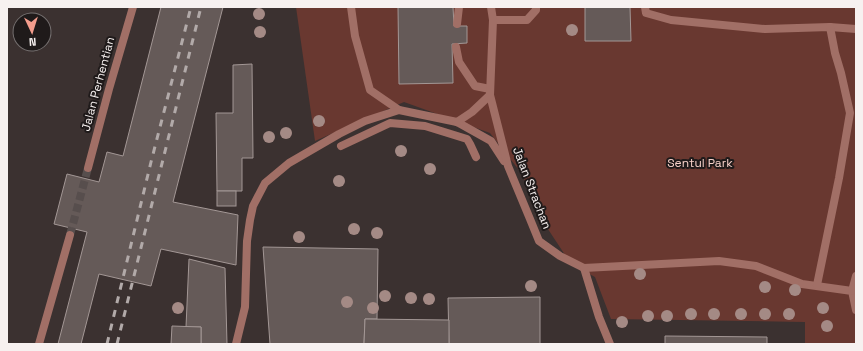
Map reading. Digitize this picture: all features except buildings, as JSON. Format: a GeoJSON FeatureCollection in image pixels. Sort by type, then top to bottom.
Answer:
{"type":"FeatureCollection","features":[{"type":"Feature","properties":{"kind":"street","name":"Jalan Perhentian"},"geometry":{"type":"LineString","coordinates":[[88,168],[108,89],[133,7]]}},
{"type":"Feature","properties":{"kind":"street"},"geometry":{"type":"LineString","coordinates":[[351,7],[355,36],[370,90],[399,110],[457,122],[491,141],[508,166]]}},
{"type":"Feature","properties":{"kind":"street"},"geometry":{"type":"LineString","coordinates":[[457,24],[459,7]]}},
{"type":"Feature","properties":{"kind":"street","name":"Jalan Strachan"},"geometry":{"type":"LineString","coordinates":[[491,7],[493,20],[490,92],[508,166],[540,241],[560,256],[584,268]]}},
{"type":"Feature","properties":{"kind":"street"},"geometry":{"type":"LineString","coordinates":[[493,20],[527,20],[536,10],[536,7]]}},
{"type":"Feature","properties":{"kind":"street"},"geometry":{"type":"LineString","coordinates":[[645,10],[671,20],[765,29],[830,27],[856,29]]}},
{"type":"Feature","properties":{"kind":"street"},"geometry":{"type":"LineString","coordinates":[[817,286],[839,178],[850,112],[830,27]]}},
{"type":"Feature","properties":{"kind":"street"},"geometry":{"type":"LineString","coordinates":[[456,47],[459,62],[475,86],[490,92],[472,112],[457,122]]}},
{"type":"Feature","properties":{"kind":"street"},"geometry":{"type":"LineString","coordinates":[[236,344],[245,307],[247,241],[250,220],[253,206],[265,183],[289,163],[339,134],[365,121],[399,110]]}},
{"type":"Feature","properties":{"kind":"street"},"geometry":{"type":"LineString","coordinates":[[341,146],[390,123],[426,126],[467,139],[476,157]]}},
{"type":"Feature","properties":{"kind":"street"},"geometry":{"type":"LineString","coordinates":[[39,344],[70,235]]}},
{"type":"Feature","properties":{"kind":"street"},"geometry":{"type":"LineString","coordinates":[[610,344],[599,317],[584,268],[719,261],[756,266],[802,284],[852,291]]}},
{"type":"Feature","properties":{"kind":"street"},"geometry":{"type":"LineString","coordinates":[[856,276],[852,291],[856,310]]}},
{"type":"Feature","properties":{"kind":"green space","name":"Sentul Park"},"geometry":{"type":"Polygon","coordinates":[[[296,7],[856,7],[856,344],[805,344],[805,322],[611,319],[595,277],[571,264],[538,214],[522,174],[490,133],[404,102],[315,141],[296,7]]]}},
{"type":"Feature","properties":{"kind":"tunnel"},"geometry":{"type":"LineString","coordinates":[[70,235],[88,168]]}},
{"type":"Feature","properties":{"kind":"railway"},"geometry":{"type":"LineString","coordinates":[[107,344],[151,162],[191,7]]}},
{"type":"Feature","properties":{"kind":"railway"},"geometry":{"type":"LineString","coordinates":[[117,344],[201,7]]}}]}
